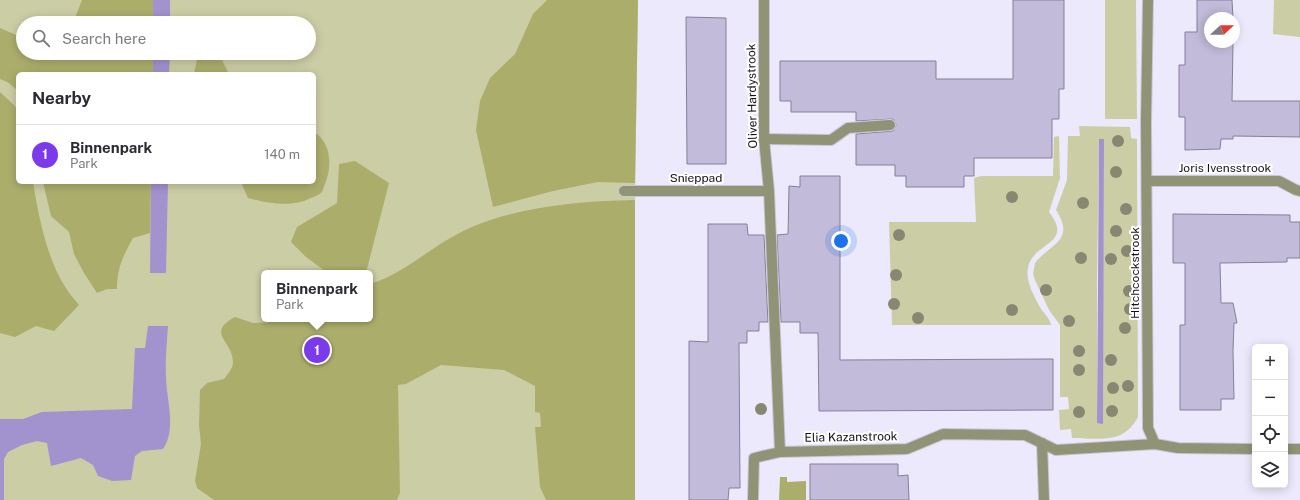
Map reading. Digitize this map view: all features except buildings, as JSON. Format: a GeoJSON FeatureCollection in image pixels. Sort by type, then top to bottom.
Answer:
{"type":"FeatureCollection","features":[{"type":"Feature","properties":{"kind":"street","name":"Oliver Hardystrook"},"geometry":{"type":"LineString","coordinates":[[764,0],[764,139],[769,191]]}},
{"type":"Feature","properties":{"kind":"street","name":"Hitchcockstrook"},"geometry":{"type":"LineString","coordinates":[[1148,0],[1146,122],[1148,181],[1148,428],[1155,444]]}},
{"type":"Feature","properties":{"kind":"street"},"geometry":{"type":"LineString","coordinates":[[764,139],[831,140],[848,128],[890,125]]}},
{"type":"Feature","properties":{"kind":"street","name":"Joris Ivensstrook"},"geometry":{"type":"LineString","coordinates":[[1148,181],[1280,181],[1300,191]]}},
{"type":"Feature","properties":{"kind":"street","name":"Snieppad"},"geometry":{"type":"LineString","coordinates":[[624,191],[769,191]]}},
{"type":"Feature","properties":{"kind":"street"},"geometry":{"type":"LineString","coordinates":[[769,191],[780,452]]}},
{"type":"Feature","properties":{"kind":"street","name":"Elia Kazanstrook"},"geometry":{"type":"LineString","coordinates":[[754,500],[754,458],[780,452],[907,449],[944,434],[1025,435],[1056,450],[1155,444]]}},
{"type":"Feature","properties":{"kind":"street"},"geometry":{"type":"LineString","coordinates":[[1042,443],[1044,500]]}},
{"type":"Feature","properties":{"kind":"street"},"geometry":{"type":"LineString","coordinates":[[1155,444],[1178,448],[1252,449]]}},
{"type":"Feature","properties":{"kind":"street"},"geometry":{"type":"LineString","coordinates":[[1288,449],[1300,449]]}},
{"type":"Feature","properties":{"kind":"green space"},"geometry":{"type":"Polygon","coordinates":[[[0,0],[638,0],[635,200],[634,500],[0,500],[0,0]]]}},
{"type":"Feature","properties":{"kind":"green space"},"geometry":{"type":"Polygon","coordinates":[[[82,0],[153,0],[153,16],[76,16],[82,0]]]}},
{"type":"Feature","properties":{"kind":"green space"},"geometry":{"type":"Polygon","coordinates":[[[547,0],[638,0],[635,183],[598,182],[553,191],[493,207],[476,130],[480,101],[490,78],[515,54],[533,14],[547,0]]]}},
{"type":"Feature","properties":{"kind":"green space"},"geometry":{"type":"Polygon","coordinates":[[[1105,0],[1136,0],[1137,119],[1105,119],[1105,0]]]}},
{"type":"Feature","properties":{"kind":"green space"},"geometry":{"type":"Polygon","coordinates":[[[1274,0],[1300,0],[1300,37],[1273,34],[1274,0]]]}},
{"type":"Feature","properties":{"kind":"green space"},"geometry":{"type":"Polygon","coordinates":[[[0,28],[16,35],[16,60],[153,60],[153,72],[16,72],[16,89],[9,83],[0,79],[0,28]]]}},
{"type":"Feature","properties":{"kind":"green space"},"geometry":{"type":"Polygon","coordinates":[[[197,60],[222,60],[228,72],[194,72],[197,60]]]}},
{"type":"Feature","properties":{"kind":"green space"},"geometry":{"type":"Polygon","coordinates":[[[0,92],[16,108],[16,184],[33,184],[48,249],[58,274],[66,288],[79,305],[54,331],[36,326],[15,337],[0,333],[0,92]]]}},
{"type":"Feature","properties":{"kind":"green space"},"geometry":{"type":"Polygon","coordinates":[[[1079,126],[1130,127],[1131,138],[1137,139],[1138,417],[1132,426],[1125,432],[1118,436],[1101,439],[1072,438],[1071,429],[1060,430],[1059,410],[1069,409],[1068,397],[1060,397],[1060,325],[1049,310],[1033,274],[1035,263],[1059,241],[1062,235],[1063,229],[1061,220],[1056,210],[1067,180],[1068,136],[1080,136],[1079,126]],[[1099,139],[1097,423],[1103,281],[1104,139],[1099,139]]]}},
{"type":"Feature","properties":{"kind":"green space"},"geometry":{"type":"Polygon","coordinates":[[[316,134],[324,142],[329,156],[329,170],[322,192],[303,201],[288,204],[263,202],[248,198],[242,184],[316,184],[316,134]]]}},
{"type":"Feature","properties":{"kind":"green space"},"geometry":{"type":"Polygon","coordinates":[[[1059,136],[1060,178],[1049,212],[1056,223],[1057,231],[1055,237],[1050,243],[1031,259],[1027,273],[1033,295],[1051,325],[892,325],[889,222],[976,222],[974,178],[981,176],[1053,176],[1054,137],[1059,136]]]}},
{"type":"Feature","properties":{"kind":"green space"},"geometry":{"type":"Polygon","coordinates":[[[355,161],[389,183],[367,270],[324,270],[306,257],[291,242],[297,227],[337,203],[339,164],[355,161]]]}},
{"type":"Feature","properties":{"kind":"green space"},"geometry":{"type":"Polygon","coordinates":[[[43,184],[151,184],[150,233],[133,238],[121,262],[117,289],[107,289],[97,293],[74,254],[69,232],[51,216],[43,184]]]}},
{"type":"Feature","properties":{"kind":"green space"},"geometry":{"type":"Polygon","coordinates":[[[635,200],[635,500],[546,500],[540,487],[535,427],[541,427],[540,413],[535,412],[535,386],[504,370],[441,365],[406,384],[398,385],[400,493],[397,500],[214,500],[197,488],[195,481],[201,444],[199,425],[200,390],[207,383],[224,379],[232,366],[232,355],[221,333],[222,328],[226,323],[235,317],[253,323],[373,322],[373,283],[403,269],[454,236],[474,226],[519,212],[566,204],[635,200]]]}},
{"type":"Feature","properties":{"kind":"green space"},"geometry":{"type":"Polygon","coordinates":[[[780,477],[787,477],[787,482],[806,481],[806,500],[779,500],[780,477]]]}},
{"type":"Feature","properties":{"kind":"shaded area"},"geometry":{"type":"Polygon","coordinates":[[[153,0],[170,0],[170,16],[153,16],[153,0]]]}},
{"type":"Feature","properties":{"kind":"shaded area"},"geometry":{"type":"Polygon","coordinates":[[[153,60],[170,60],[169,72],[153,72],[153,60]]]}},
{"type":"Feature","properties":{"kind":"shaded area"},"geometry":{"type":"Polygon","coordinates":[[[1099,139],[1104,139],[1103,424],[1097,423],[1099,139]]]}},
{"type":"Feature","properties":{"kind":"shaded area"},"geometry":{"type":"Polygon","coordinates":[[[151,184],[168,184],[166,273],[150,273],[151,184]]]}},
{"type":"Feature","properties":{"kind":"shaded area"},"geometry":{"type":"Polygon","coordinates":[[[148,326],[168,326],[166,385],[170,423],[167,441],[163,449],[142,451],[135,456],[131,480],[112,481],[98,476],[93,465],[81,458],[51,466],[47,443],[37,441],[22,445],[8,452],[4,459],[4,500],[0,500],[0,419],[23,419],[42,412],[132,409],[135,348],[145,348],[148,326]]]}},
{"type":"Feature","properties":{"kind":"place","name":"Binnenpark"},"geometry":{"type":"Point","coordinates":[317,350]}}]}
